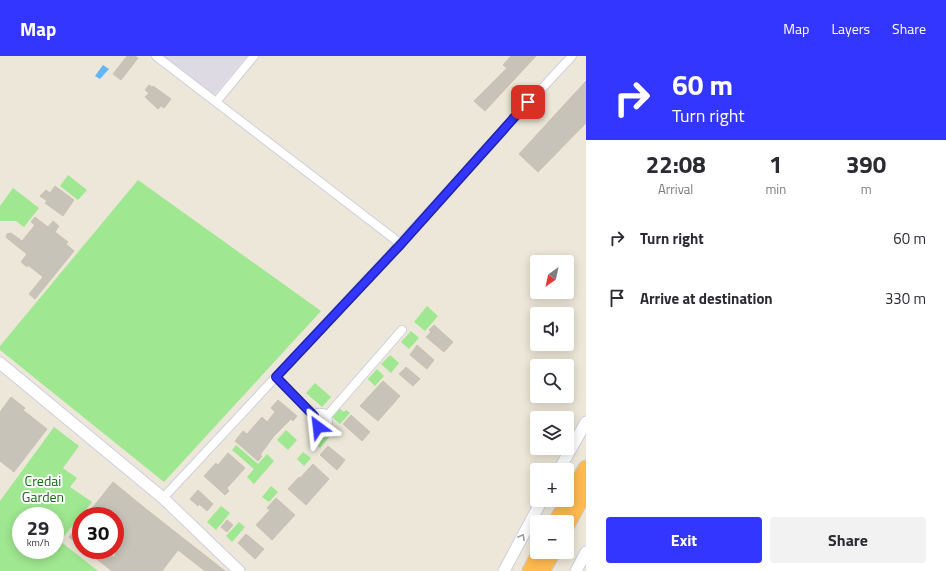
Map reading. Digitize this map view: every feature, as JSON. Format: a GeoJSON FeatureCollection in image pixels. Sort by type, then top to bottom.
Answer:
{"type":"FeatureCollection","features":[{"type":"Feature","properties":{"kind":"highway"},"geometry":{"type":"LineString","coordinates":[[560,515],[586,468]]}},
{"type":"Feature","properties":{"kind":"highway"},"geometry":{"type":"LineString","coordinates":[[572,515],[586,490]]}},
{"type":"Feature","properties":{"kind":"highway"},"geometry":{"type":"LineString","coordinates":[[530,571],[536,559]]}},
{"type":"Feature","properties":{"kind":"highway"},"geometry":{"type":"LineString","coordinates":[[542,571],[549,559]]}},
{"type":"Feature","properties":{"kind":"street"},"geometry":{"type":"LineString","coordinates":[[156,56],[401,244]]}},
{"type":"Feature","properties":{"kind":"street"},"geometry":{"type":"LineString","coordinates":[[216,102],[254,56]]}},
{"type":"Feature","properties":{"kind":"street"},"geometry":{"type":"LineString","coordinates":[[163,498],[401,244],[572,56]]}},
{"type":"Feature","properties":{"kind":"street"},"geometry":{"type":"LineString","coordinates":[[276,377],[314,416],[313,422],[318,427],[324,427],[328,422],[327,416],[402,330]]}},
{"type":"Feature","properties":{"kind":"street"},"geometry":{"type":"LineString","coordinates":[[0,363],[163,498],[239,571]]}},
{"type":"Feature","properties":{"kind":"street"},"geometry":{"type":"LineString","coordinates":[[563,463],[586,422]]}},
{"type":"Feature","properties":{"kind":"street"},"geometry":{"type":"LineString","coordinates":[[504,571],[538,507]]}},
{"type":"Feature","properties":{"kind":"street"},"geometry":{"type":"LineString","coordinates":[[576,571],[586,552]]}},
{"type":"Feature","properties":{"kind":"shaded area"},"geometry":{"type":"Polygon","coordinates":[[[164,56],[247,56],[214,95],[164,56]]]}},
{"type":"Feature","properties":{"kind":"green space"},"geometry":{"type":"Polygon","coordinates":[[[68,175],[87,190],[78,200],[60,186],[68,175]]]}},
{"type":"Feature","properties":{"kind":"green space"},"geometry":{"type":"Polygon","coordinates":[[[138,180],[321,311],[164,482],[0,350],[0,346],[138,180]]]}},
{"type":"Feature","properties":{"kind":"green space"},"geometry":{"type":"Polygon","coordinates":[[[13,188],[39,208],[24,227],[16,221],[0,221],[0,206],[13,188]]]}},
{"type":"Feature","properties":{"kind":"green space"},"geometry":{"type":"Polygon","coordinates":[[[427,306],[438,316],[425,331],[414,322],[427,306]]]}},
{"type":"Feature","properties":{"kind":"green space"},"geometry":{"type":"Polygon","coordinates":[[[411,331],[419,338],[409,349],[401,342],[411,331]]]}},
{"type":"Feature","properties":{"kind":"green space"},"geometry":{"type":"Polygon","coordinates":[[[390,355],[399,363],[391,373],[381,364],[390,355]]]}},
{"type":"Feature","properties":{"kind":"green space"},"geometry":{"type":"Polygon","coordinates":[[[377,369],[384,376],[375,386],[368,379],[377,369]]]}},
{"type":"Feature","properties":{"kind":"green space"},"geometry":{"type":"Polygon","coordinates":[[[315,383],[331,397],[322,407],[306,393],[315,383]]]}},
{"type":"Feature","properties":{"kind":"green space"},"geometry":{"type":"Polygon","coordinates":[[[339,408],[344,412],[346,410],[350,413],[340,424],[332,417],[339,408]]]}},
{"type":"Feature","properties":{"kind":"green space","name":"Credai Garden"},"geometry":{"type":"Polygon","coordinates":[[[54,427],[79,446],[63,468],[77,478],[70,487],[92,502],[88,507],[72,507],[72,526],[64,536],[64,507],[12,507],[12,559],[64,559],[64,544],[72,550],[72,559],[83,559],[98,571],[0,571],[0,501],[54,427]]]}},
{"type":"Feature","properties":{"kind":"green space"},"geometry":{"type":"Polygon","coordinates":[[[286,430],[297,440],[288,450],[277,440],[286,430]]]}},
{"type":"Feature","properties":{"kind":"green space"},"geometry":{"type":"Polygon","coordinates":[[[328,434],[330,436],[320,448],[311,440],[315,435],[328,434]]]}},
{"type":"Feature","properties":{"kind":"green space"},"geometry":{"type":"Polygon","coordinates":[[[236,445],[258,464],[267,454],[274,461],[254,484],[247,477],[254,469],[232,450],[236,445]]]}},
{"type":"Feature","properties":{"kind":"green space"},"geometry":{"type":"Polygon","coordinates":[[[303,452],[311,458],[304,466],[297,459],[303,452]]]}},
{"type":"Feature","properties":{"kind":"green space"},"geometry":{"type":"Polygon","coordinates":[[[271,486],[278,492],[269,502],[262,497],[271,486]]]}},
{"type":"Feature","properties":{"kind":"green space"},"geometry":{"type":"Polygon","coordinates":[[[221,506],[230,513],[216,530],[207,522],[221,506]]]}},
{"type":"Feature","properties":{"kind":"green space"},"geometry":{"type":"Polygon","coordinates":[[[239,522],[245,527],[232,542],[226,536],[239,522]]]}},
{"type":"Feature","properties":{"kind":"water"},"geometry":{"type":"Polygon","coordinates":[[[103,65],[109,69],[100,79],[95,76],[103,65]]]}},
{"type":"Feature","properties":{"kind":"building"},"geometry":{"type":"Polygon","coordinates":[[[127,56],[135,56],[138,58],[121,80],[113,74],[127,56]]]}},
{"type":"Feature","properties":{"kind":"building"},"geometry":{"type":"Polygon","coordinates":[[[511,56],[536,56],[485,111],[474,101],[507,68],[503,65],[511,56]]]}},
{"type":"Feature","properties":{"kind":"building"},"geometry":{"type":"Polygon","coordinates":[[[586,81],[586,123],[538,172],[519,154],[586,81]]]}},
{"type":"Feature","properties":{"kind":"building"},"geometry":{"type":"Polygon","coordinates":[[[149,85],[152,87],[153,86],[171,99],[164,108],[161,106],[158,109],[145,97],[149,93],[145,90],[149,85]]]}},
{"type":"Feature","properties":{"kind":"building"},"geometry":{"type":"Polygon","coordinates":[[[55,186],[74,200],[63,216],[45,203],[47,201],[40,196],[46,190],[50,193],[55,186]]]}},
{"type":"Feature","properties":{"kind":"building"},"geometry":{"type":"Polygon","coordinates":[[[35,217],[48,227],[53,221],[59,226],[55,232],[68,242],[66,244],[74,251],[35,299],[29,294],[43,277],[28,265],[27,267],[21,262],[27,254],[6,237],[7,234],[11,233],[22,241],[35,225],[31,222],[35,217]]]}},
{"type":"Feature","properties":{"kind":"building"},"geometry":{"type":"Polygon","coordinates":[[[434,325],[453,342],[444,352],[426,337],[431,332],[429,330],[434,325]]]}},
{"type":"Feature","properties":{"kind":"building"},"geometry":{"type":"Polygon","coordinates":[[[417,345],[434,360],[427,369],[410,355],[417,345]]]}},
{"type":"Feature","properties":{"kind":"building"},"geometry":{"type":"Polygon","coordinates":[[[406,367],[420,379],[413,386],[399,374],[406,367]]]}},
{"type":"Feature","properties":{"kind":"building"},"geometry":{"type":"Polygon","coordinates":[[[383,381],[400,396],[378,421],[360,406],[383,381]]]}},
{"type":"Feature","properties":{"kind":"building"},"geometry":{"type":"Polygon","coordinates":[[[11,397],[25,408],[23,410],[47,429],[14,472],[0,461],[0,412],[11,397]]]}},
{"type":"Feature","properties":{"kind":"building"},"geometry":{"type":"Polygon","coordinates":[[[278,400],[297,416],[293,421],[291,419],[274,436],[260,455],[262,456],[258,461],[235,441],[243,431],[247,434],[262,417],[267,422],[275,412],[271,408],[278,400]]]}},
{"type":"Feature","properties":{"kind":"building"},"geometry":{"type":"Polygon","coordinates":[[[351,415],[370,432],[362,441],[343,424],[351,415]]]}},
{"type":"Feature","properties":{"kind":"building"},"geometry":{"type":"Polygon","coordinates":[[[328,446],[345,460],[337,470],[320,455],[328,446]]]}},
{"type":"Feature","properties":{"kind":"building"},"geometry":{"type":"Polygon","coordinates":[[[228,453],[245,468],[227,488],[229,491],[225,495],[204,476],[216,463],[218,465],[228,453]]]}},
{"type":"Feature","properties":{"kind":"building"},"geometry":{"type":"Polygon","coordinates":[[[313,464],[329,479],[306,505],[288,489],[313,464]]]}},
{"type":"Feature","properties":{"kind":"building"},"geometry":{"type":"Polygon","coordinates":[[[113,482],[225,571],[205,571],[178,550],[162,571],[112,571],[97,559],[124,559],[124,507],[93,507],[113,482]]]}},
{"type":"Feature","properties":{"kind":"building"},"geometry":{"type":"Polygon","coordinates":[[[198,490],[213,504],[207,511],[190,499],[198,490]]]}},
{"type":"Feature","properties":{"kind":"building"},"geometry":{"type":"Polygon","coordinates":[[[276,498],[295,515],[272,540],[256,525],[270,510],[267,508],[276,498]]]}},
{"type":"Feature","properties":{"kind":"building"},"geometry":{"type":"Polygon","coordinates":[[[227,520],[233,525],[227,532],[221,527],[227,520]]]}},
{"type":"Feature","properties":{"kind":"building"},"geometry":{"type":"Polygon","coordinates":[[[246,534],[264,549],[255,559],[238,543],[246,534]]]}},
{"type":"Feature","properties":{"kind":"route"},"geometry":{"type":"LineString","coordinates":[[318,427],[313,422],[314,416],[276,377],[401,244],[528,102]]}}]}
